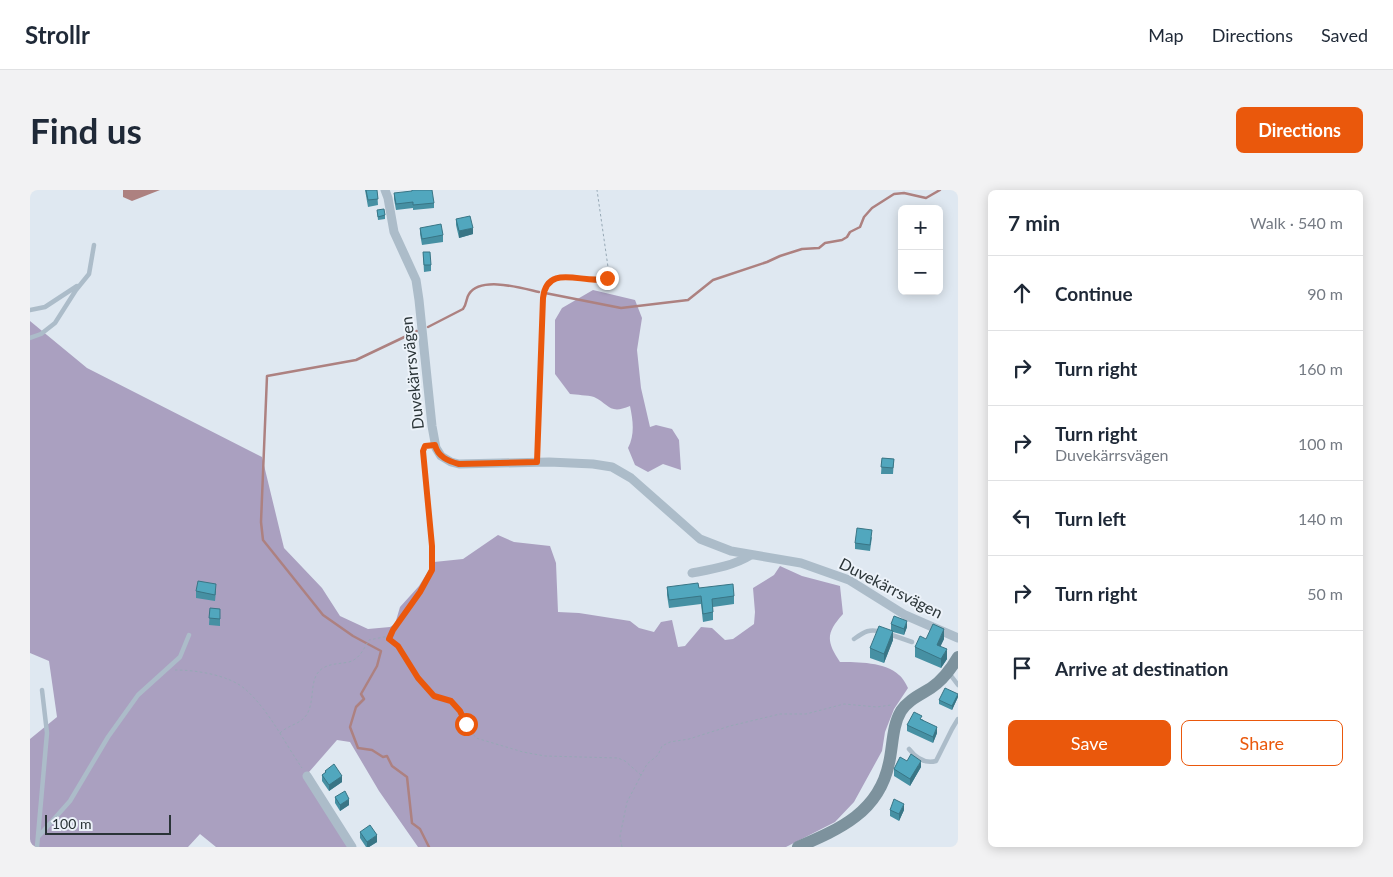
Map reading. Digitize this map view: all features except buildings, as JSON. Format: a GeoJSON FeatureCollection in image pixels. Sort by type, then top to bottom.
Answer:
{"type":"FeatureCollection","features":[{"type":"Feature","properties":{"kind":"street","name":"Duvekärrsvägen"},"geometry":{"type":"LineString","coordinates":[[385,190],[394,232],[416,280],[420,300],[432,426],[435,445],[441,456],[459,464],[537,462],[593,464],[612,467],[631,478],[700,538],[731,551],[801,563],[849,580],[905,615],[958,638]]}},
{"type":"Feature","properties":{"kind":"street"},"geometry":{"type":"LineString","coordinates":[[692,573],[722,568],[752,555]]}},
{"type":"Feature","properties":{"kind":"street"},"geometry":{"type":"LineString","coordinates":[[798,847],[835,831],[852,821],[872,799],[887,772],[897,721],[904,708],[913,699],[935,685],[948,672],[958,657]]}},
{"type":"Feature","properties":{"kind":"street"},"geometry":{"type":"LineString","coordinates":[[308,776],[352,847]]}},
{"type":"Feature","properties":{"kind":"lane"},"geometry":{"type":"LineString","coordinates":[[30,338],[41,334],[55,323],[90,269],[94,245]]}},
{"type":"Feature","properties":{"kind":"lane"},"geometry":{"type":"LineString","coordinates":[[30,310],[46,307],[57,301],[83,281]]}},
{"type":"Feature","properties":{"kind":"lane"},"geometry":{"type":"LineString","coordinates":[[854,639],[867,630],[873,629],[912,642]]}},
{"type":"Feature","properties":{"kind":"lane"},"geometry":{"type":"LineString","coordinates":[[38,838],[70,801],[108,737],[138,694],[180,658],[189,635]]}},
{"type":"Feature","properties":{"kind":"lane"},"geometry":{"type":"LineString","coordinates":[[948,672],[958,684]]}},
{"type":"Feature","properties":{"kind":"lane"},"geometry":{"type":"LineString","coordinates":[[37,847],[47,733],[42,690]]}},
{"type":"Feature","properties":{"kind":"lane"},"geometry":{"type":"LineString","coordinates":[[909,749],[915,757],[929,762],[936,761],[958,719]]}},
{"type":"Feature","properties":{"kind":"path"},"geometry":{"type":"LineString","coordinates":[[537,462],[544,290],[549,282],[555,279],[577,276],[601,280],[607,278],[608,268],[597,190]]}},
{"type":"Feature","properties":{"kind":"path"},"geometry":{"type":"LineString","coordinates":[[279,734],[285,728],[305,717],[312,703],[314,677],[322,668],[337,662],[350,662],[361,654],[369,640],[389,636],[420,592],[432,570],[432,546],[423,451],[425,446],[435,445]]}},
{"type":"Feature","properties":{"kind":"path"},"geometry":{"type":"LineString","coordinates":[[389,636],[389,639],[398,646],[418,678],[434,696],[451,701],[460,711],[476,738],[522,752],[545,756],[618,758],[626,760],[641,775]]}},
{"type":"Feature","properties":{"kind":"path"},"geometry":{"type":"LineString","coordinates":[[167,669],[210,674],[235,682],[245,688],[262,706],[308,776]]}},
{"type":"Feature","properties":{"kind":"path"},"geometry":{"type":"LineString","coordinates":[[622,847],[620,836],[627,802],[647,764],[658,755],[662,746],[670,742],[689,739],[766,716],[806,714],[844,704],[878,707],[896,705],[904,708]]}},
{"type":"Feature","properties":{"kind":"shaded area"},"geometry":{"type":"Polygon","coordinates":[[[123,190],[160,190],[132,201],[123,197],[123,190]]]}},
{"type":"Feature","properties":{"kind":"shaded area"},"geometry":{"type":"Polygon","coordinates":[[[593,290],[635,300],[642,318],[637,350],[641,388],[650,427],[656,425],[672,429],[679,440],[681,470],[663,464],[648,472],[635,465],[628,448],[632,438],[633,427],[630,406],[613,409],[594,397],[570,394],[555,374],[555,320],[562,308],[593,290]]]}},
{"type":"Feature","properties":{"kind":"shaded area"},"geometry":{"type":"Polygon","coordinates":[[[30,321],[87,368],[262,457],[284,548],[322,588],[340,616],[368,629],[390,627],[395,624],[400,607],[419,586],[434,562],[463,559],[498,535],[514,542],[550,546],[556,563],[558,612],[579,613],[630,621],[639,628],[654,632],[661,622],[672,620],[678,647],[685,646],[701,627],[712,628],[725,640],[733,639],[754,624],[753,588],[774,575],[780,566],[802,576],[840,586],[843,614],[833,627],[830,643],[840,662],[855,662],[887,667],[900,676],[908,688],[894,709],[885,732],[882,751],[854,802],[835,822],[786,847],[418,847],[379,791],[350,742],[337,740],[309,772],[356,847],[216,847],[200,834],[188,847],[30,847],[30,739],[57,717],[49,661],[30,653],[30,321]]]}},
{"type":"Feature","properties":{"kind":"waterway"},"geometry":{"type":"LineString","coordinates":[[545,293],[621,308],[688,300],[713,280],[802,249],[819,248],[825,243],[842,240],[850,232],[860,227],[864,217],[872,208],[894,194],[904,193],[926,198],[940,190]]}},
{"type":"Feature","properties":{"kind":"waterway"},"geometry":{"type":"LineString","coordinates":[[428,327],[463,309],[469,294],[482,286],[492,284],[512,286],[539,292]]}},
{"type":"Feature","properties":{"kind":"waterway"},"geometry":{"type":"LineString","coordinates":[[417,331],[356,360],[267,376],[261,522],[263,540],[323,615],[353,636],[381,651],[377,666],[361,694],[364,699],[356,707],[350,727],[358,748],[372,750],[383,757],[387,756],[392,766],[407,777],[412,823],[420,829],[429,847]]}},
{"type":"Feature","properties":{"kind":"route"},"geometry":{"type":"LineString","coordinates":[[466,724],[460,711],[451,701],[434,696],[418,678],[398,646],[389,639],[389,636],[420,592],[432,570],[433,559],[423,451],[425,446],[435,445],[441,456],[459,464],[537,462],[544,290],[549,282],[555,279],[577,276],[601,280],[607,278]]}}]}
